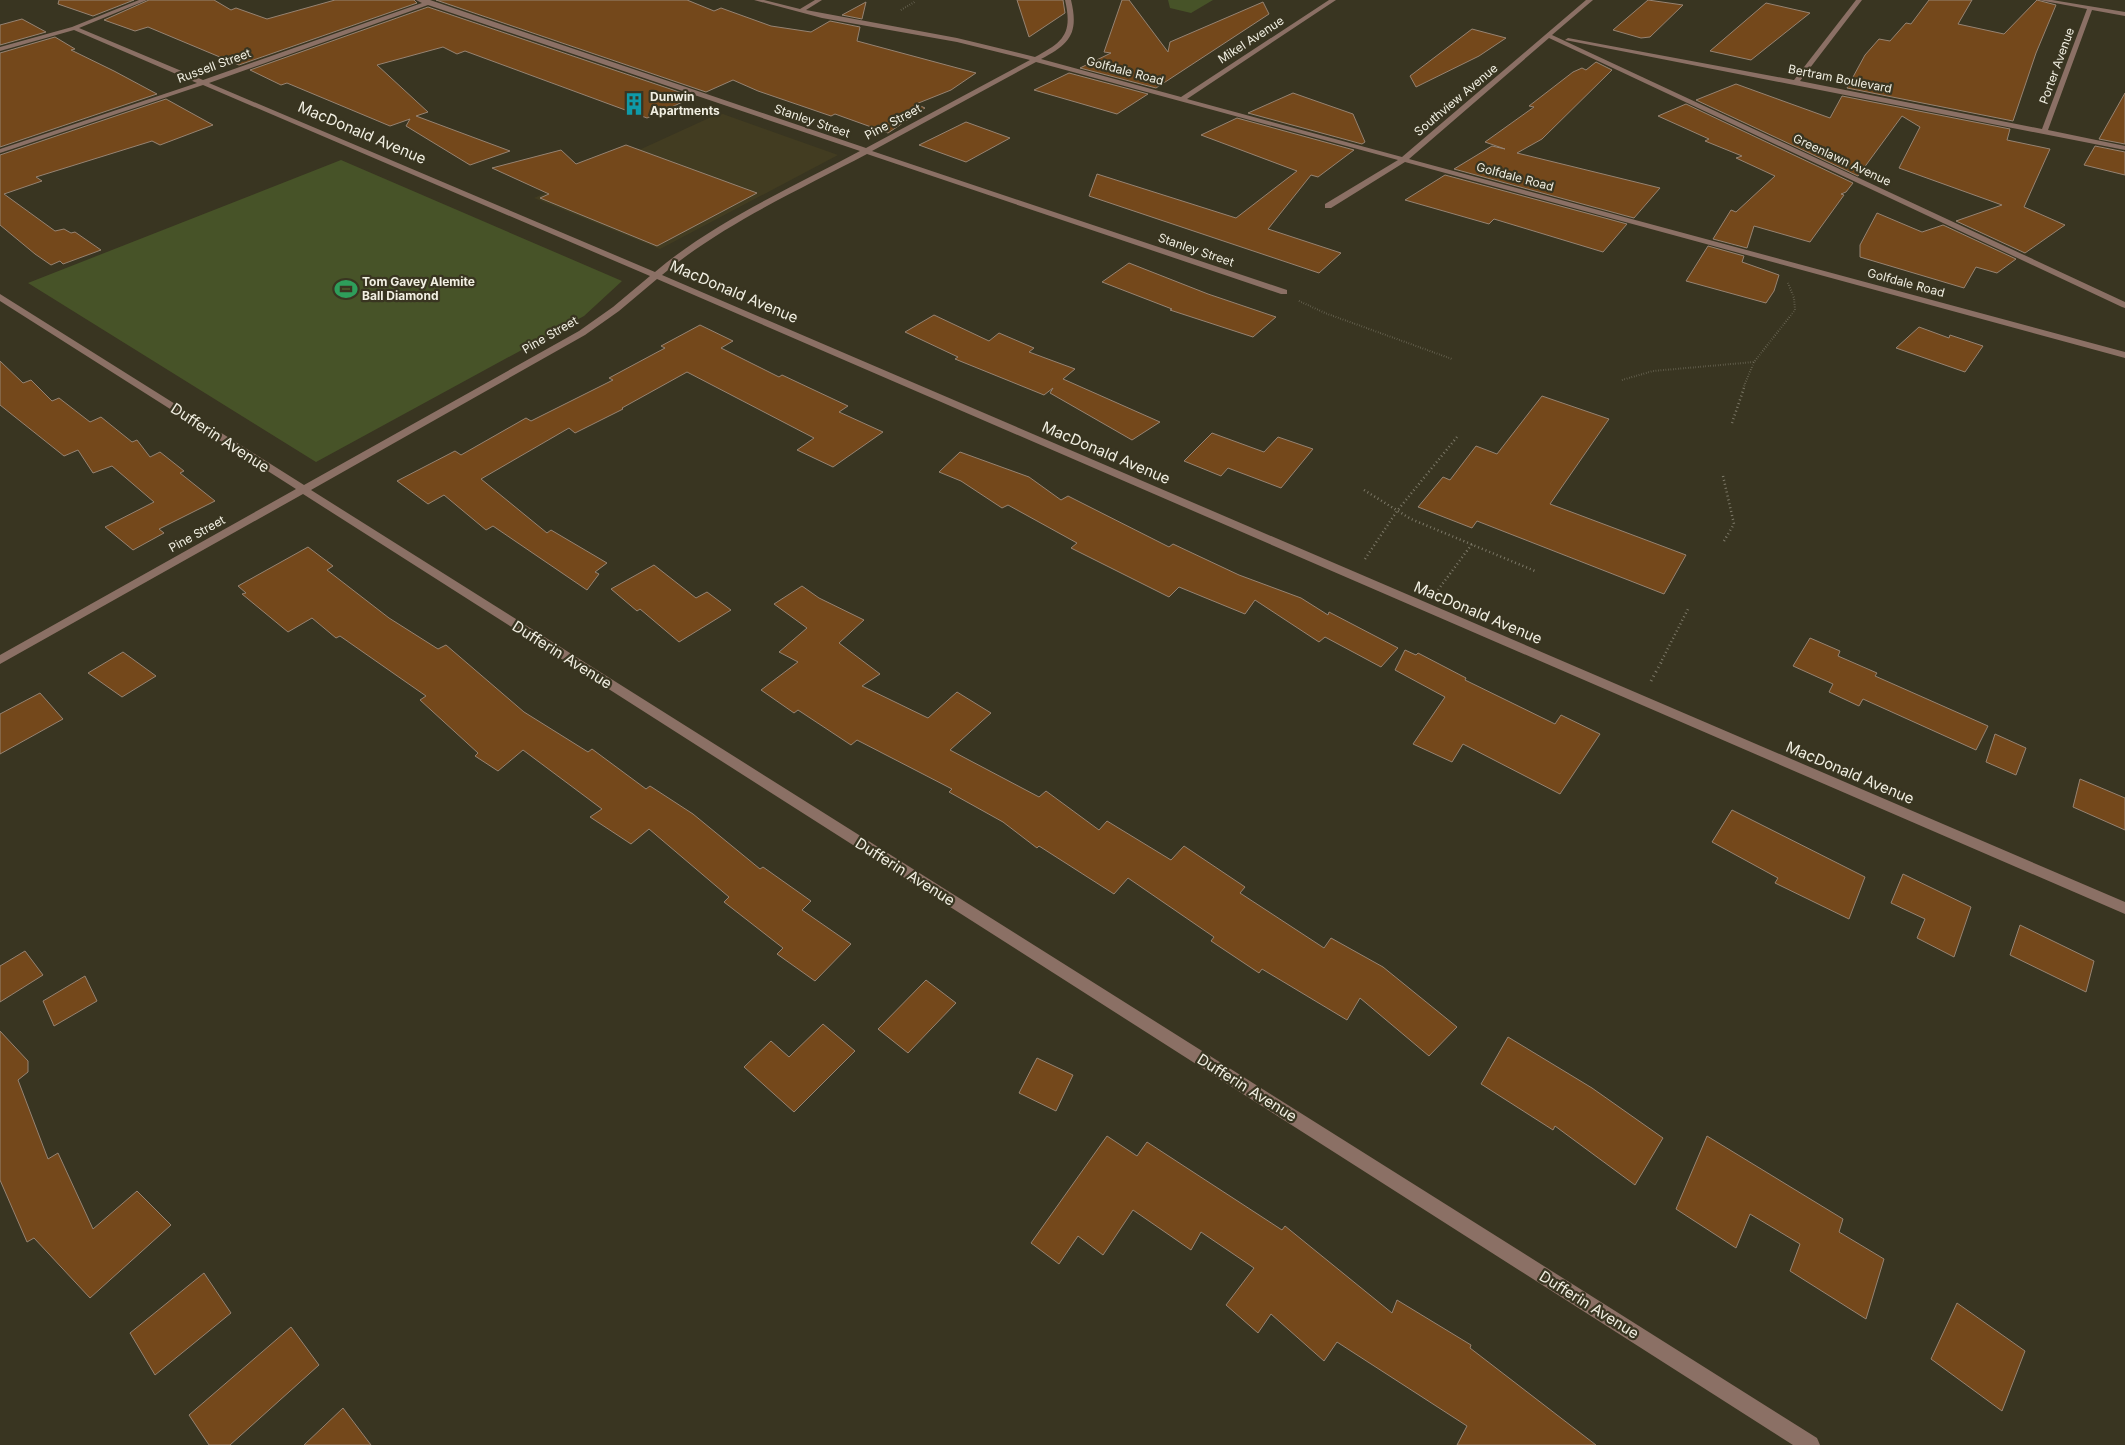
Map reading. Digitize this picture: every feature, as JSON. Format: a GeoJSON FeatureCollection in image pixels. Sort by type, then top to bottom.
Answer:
{"type":"FeatureCollection","features":[{"type":"Feature","properties":{"kind":"street"},"geometry":{"type":"LineString","coordinates":[[0,49],[74,28],[144,0]]}},
{"type":"Feature","properties":{"kind":"street","name":"Stanley Street"},"geometry":{"type":"LineString","coordinates":[[419,0],[1284,292]]}},
{"type":"Feature","properties":{"kind":"street","name":"Russell Street"},"geometry":{"type":"LineString","coordinates":[[0,151],[205,82],[436,0]]}},
{"type":"Feature","properties":{"kind":"street","name":"Golfdale Road"},"geometry":{"type":"LineString","coordinates":[[757,0],[800,11],[957,40],[1036,60],[2125,356]]}},
{"type":"Feature","properties":{"kind":"street"},"geometry":{"type":"LineString","coordinates":[[800,11],[819,0]]}},
{"type":"Feature","properties":{"kind":"street","name":"Pine Street"},"geometry":{"type":"LineString","coordinates":[[0,660],[582,333],[616,309],[695,245],[731,224],[1036,60],[1066,40],[1072,29],[1072,18],[1068,0]]}},
{"type":"Feature","properties":{"kind":"street","name":"Mikel Avenue"},"geometry":{"type":"LineString","coordinates":[[1182,99],[1333,0]]}},
{"type":"Feature","properties":{"kind":"street","name":"Southview Avenue"},"geometry":{"type":"LineString","coordinates":[[1328,206],[1403,160],[1590,0]]}},
{"type":"Feature","properties":{"kind":"street"},"geometry":{"type":"LineString","coordinates":[[1796,82],[1859,0]]}},
{"type":"Feature","properties":{"kind":"street"},"geometry":{"type":"LineString","coordinates":[[2042,0],[2125,14]]}},
{"type":"Feature","properties":{"kind":"street","name":"Porter Avenue"},"geometry":{"type":"LineString","coordinates":[[2044,132],[2090,8]]}},
{"type":"Feature","properties":{"kind":"street","name":"MacDonald Avenue"},"geometry":{"type":"LineString","coordinates":[[74,28],[656,275],[2125,908]]}},
{"type":"Feature","properties":{"kind":"street","name":"Bertram Boulevard"},"geometry":{"type":"LineString","coordinates":[[1550,36],[1796,82],[2125,148]]}},
{"type":"Feature","properties":{"kind":"street","name":"Greenlawn Avenue"},"geometry":{"type":"LineString","coordinates":[[1550,36],[2125,305]]}},
{"type":"Feature","properties":{"kind":"street","name":"Dufferin Avenue"},"geometry":{"type":"LineString","coordinates":[[0,297],[303,491],[1810,1445]]}},
{"type":"Feature","properties":{"kind":"path"},"geometry":{"type":"LineString","coordinates":[[1732,423],[1754,362],[1795,310],[1788,282]]}},
{"type":"Feature","properties":{"kind":"path"},"geometry":{"type":"LineString","coordinates":[[1284,292],[1325,313],[1452,358]]}},
{"type":"Feature","properties":{"kind":"path"},"geometry":{"type":"LineString","coordinates":[[1622,380],[1653,371],[1754,362]]}},
{"type":"Feature","properties":{"kind":"path"},"geometry":{"type":"LineString","coordinates":[[1365,560],[1397,511],[1457,436]]}},
{"type":"Feature","properties":{"kind":"path"},"geometry":{"type":"LineString","coordinates":[[1723,476],[1734,524],[1724,541]]}},
{"type":"Feature","properties":{"kind":"path"},"geometry":{"type":"LineString","coordinates":[[1364,490],[1411,519],[1535,571]]}},
{"type":"Feature","properties":{"kind":"path"},"geometry":{"type":"LineString","coordinates":[[1437,591],[1472,544]]}},
{"type":"Feature","properties":{"kind":"path"},"geometry":{"type":"LineString","coordinates":[[1650,682],[1689,608]]}},
{"type":"Feature","properties":{"kind":"shaded area"},"geometry":{"type":"Polygon","coordinates":[[[720,113],[838,155],[660,249],[534,198],[720,113]]]}},
{"type":"Feature","properties":{"kind":"green space"},"geometry":{"type":"Polygon","coordinates":[[[1168,0],[1213,0],[1191,13],[1170,8],[1168,0]]]}},
{"type":"Feature","properties":{"kind":"green space"},"geometry":{"type":"Polygon","coordinates":[[[341,160],[622,281],[584,316],[316,462],[28,283],[341,160]]]}},
{"type":"Feature","properties":{"kind":"building"},"geometry":{"type":"Polygon","coordinates":[[[59,0],[134,0],[93,16],[58,4],[59,0]]]}},
{"type":"Feature","properties":{"kind":"building"},"geometry":{"type":"Polygon","coordinates":[[[149,0],[214,0],[231,10],[236,8],[267,19],[335,0],[414,0],[417,3],[239,65],[148,27],[135,31],[104,20],[149,0]]]}},
{"type":"Feature","properties":{"kind":"building"},"geometry":{"type":"Polygon","coordinates":[[[436,0],[687,0],[714,11],[721,8],[771,26],[811,32],[830,21],[860,27],[857,41],[976,73],[951,90],[916,104],[925,108],[888,133],[835,114],[831,116],[758,91],[733,80],[706,92],[436,0]]]}},
{"type":"Feature","properties":{"kind":"building"},"geometry":{"type":"Polygon","coordinates":[[[1017,0],[1063,0],[1065,13],[1029,37],[1017,0]]]}},
{"type":"Feature","properties":{"kind":"building"},"geometry":{"type":"Polygon","coordinates":[[[1122,0],[1129,0],[1168,52],[1170,42],[1263,2],[1269,14],[1156,88],[1080,68],[1111,53],[1104,52],[1122,0]]]}},
{"type":"Feature","properties":{"kind":"building"},"geometry":{"type":"Polygon","coordinates":[[[1648,0],[1683,5],[1650,37],[1641,38],[1613,30],[1648,0]]]}},
{"type":"Feature","properties":{"kind":"building"},"geometry":{"type":"Polygon","coordinates":[[[1929,0],[1972,0],[1958,24],[2004,34],[2037,0],[2056,5],[2036,53],[2013,121],[1847,88],[1865,55],[1879,39],[1890,41],[1906,23],[1911,24],[1929,0]]]}},
{"type":"Feature","properties":{"kind":"building"},"geometry":{"type":"Polygon","coordinates":[[[866,2],[862,19],[842,15],[866,2]]]}},
{"type":"Feature","properties":{"kind":"building"},"geometry":{"type":"Polygon","coordinates":[[[1766,3],[1810,13],[1751,60],[1710,51],[1766,3]]]}},
{"type":"Feature","properties":{"kind":"building"},"geometry":{"type":"Polygon","coordinates":[[[428,7],[694,97],[647,118],[465,51],[457,54],[443,47],[377,65],[428,112],[416,116],[510,151],[470,165],[406,126],[410,119],[390,126],[287,83],[281,85],[250,70],[428,7]]]}},
{"type":"Feature","properties":{"kind":"building"},"geometry":{"type":"Polygon","coordinates":[[[22,19],[46,32],[0,45],[0,25],[22,19]]]}},
{"type":"Feature","properties":{"kind":"building"},"geometry":{"type":"Polygon","coordinates":[[[1472,29],[1506,38],[1479,56],[1416,87],[1410,76],[1472,29]]]}},
{"type":"Feature","properties":{"kind":"building"},"geometry":{"type":"Polygon","coordinates":[[[55,37],[75,49],[71,50],[157,94],[0,147],[0,53],[55,37]]]}},
{"type":"Feature","properties":{"kind":"building"},"geometry":{"type":"Polygon","coordinates":[[[1596,62],[1612,70],[1542,139],[1517,153],[1660,188],[1634,218],[1454,169],[1492,146],[1505,149],[1485,142],[1534,107],[1529,106],[1573,72],[1582,68],[1586,70],[1596,62]]]}},
{"type":"Feature","properties":{"kind":"building"},"geometry":{"type":"Polygon","coordinates":[[[1069,73],[1148,94],[1117,114],[1034,90],[1069,73]]]}},
{"type":"Feature","properties":{"kind":"building"},"geometry":{"type":"Polygon","coordinates":[[[1736,84],[1830,118],[1842,96],[2010,129],[2007,140],[2050,149],[2024,207],[2065,225],[2025,253],[1956,221],[2002,205],[1899,168],[1920,127],[1902,116],[1858,176],[1696,100],[1736,84]]]}},
{"type":"Feature","properties":{"kind":"building"},"geometry":{"type":"Polygon","coordinates":[[[1293,93],[1353,114],[1365,142],[1362,144],[1248,113],[1293,93]]]}},
{"type":"Feature","properties":{"kind":"building"},"geometry":{"type":"Polygon","coordinates":[[[2125,93],[2125,144],[2099,139],[2125,93]]]}},
{"type":"Feature","properties":{"kind":"building"},"geometry":{"type":"Polygon","coordinates":[[[166,99],[213,125],[160,145],[152,141],[36,177],[42,181],[4,194],[55,231],[64,229],[71,233],[75,232],[101,250],[63,264],[60,261],[51,265],[0,225],[0,155],[166,99]]]}},
{"type":"Feature","properties":{"kind":"building"},"geometry":{"type":"Polygon","coordinates":[[[1686,104],[1853,183],[1846,192],[1841,194],[1844,195],[1810,242],[1754,226],[1747,248],[1713,239],[1731,210],[1736,212],[1775,176],[1736,158],[1742,156],[1705,141],[1709,139],[1658,116],[1686,104]]]}},
{"type":"Feature","properties":{"kind":"building"},"geometry":{"type":"Polygon","coordinates":[[[1237,118],[1354,150],[1318,177],[1311,175],[1268,229],[1341,253],[1319,273],[1089,196],[1097,174],[1236,218],[1297,171],[1201,135],[1237,118]]]}},
{"type":"Feature","properties":{"kind":"building"},"geometry":{"type":"Polygon","coordinates":[[[966,122],[1010,138],[966,162],[919,145],[966,122]]]}},
{"type":"Feature","properties":{"kind":"building"},"geometry":{"type":"Polygon","coordinates":[[[626,145],[757,193],[657,246],[540,198],[549,194],[492,168],[561,150],[576,164],[626,145]]]}},
{"type":"Feature","properties":{"kind":"building"},"geometry":{"type":"Polygon","coordinates":[[[2095,146],[2125,152],[2125,175],[2084,165],[2095,146]]]}},
{"type":"Feature","properties":{"kind":"building"},"geometry":{"type":"Polygon","coordinates":[[[1445,175],[1627,224],[1603,252],[1494,219],[1489,224],[1405,200],[1445,175]]]}},
{"type":"Feature","properties":{"kind":"building"},"geometry":{"type":"Polygon","coordinates":[[[1877,213],[1922,232],[1943,225],[2016,259],[1997,273],[1976,267],[1964,288],[1860,257],[1860,245],[1877,213]]]}},
{"type":"Feature","properties":{"kind":"building"},"geometry":{"type":"Polygon","coordinates":[[[1708,246],[1744,256],[1742,262],[1779,275],[1774,291],[1766,303],[1686,281],[1708,246]]]}},
{"type":"Feature","properties":{"kind":"building"},"geometry":{"type":"Polygon","coordinates":[[[1129,263],[1208,294],[1276,317],[1253,337],[1170,310],[1172,309],[1102,282],[1129,263]]]}},
{"type":"Feature","properties":{"kind":"building"},"geometry":{"type":"Polygon","coordinates":[[[934,315],[989,341],[999,333],[1034,348],[1029,352],[1075,369],[1063,379],[1160,422],[1132,440],[1050,393],[1053,388],[1044,395],[955,359],[958,357],[905,332],[934,315]]]}},
{"type":"Feature","properties":{"kind":"building"},"geometry":{"type":"Polygon","coordinates":[[[700,325],[733,341],[721,348],[779,377],[782,375],[848,406],[839,412],[883,432],[833,467],[797,450],[814,438],[687,372],[623,409],[575,433],[569,428],[481,479],[547,533],[551,530],[607,563],[595,572],[599,574],[587,590],[493,526],[486,530],[444,495],[428,504],[397,481],[455,451],[461,455],[526,418],[531,421],[613,380],[609,378],[665,348],[661,346],[700,325]]]}},
{"type":"Feature","properties":{"kind":"building"},"geometry":{"type":"Polygon","coordinates":[[[1919,327],[1949,338],[1950,335],[1983,346],[1965,372],[1896,348],[1919,327]]]}},
{"type":"Feature","properties":{"kind":"building"},"geometry":{"type":"Polygon","coordinates":[[[0,361],[23,383],[31,380],[52,401],[59,398],[90,422],[101,417],[132,442],[137,440],[150,457],[160,452],[184,471],[180,473],[215,501],[159,529],[164,533],[133,550],[105,527],[154,502],[112,466],[93,473],[78,450],[64,456],[0,405],[0,361]]]}},
{"type":"Feature","properties":{"kind":"building"},"geometry":{"type":"Polygon","coordinates":[[[1542,396],[1609,419],[1550,504],[1686,555],[1664,594],[1477,521],[1472,528],[1418,507],[1443,477],[1450,480],[1476,446],[1497,454],[1542,396]]]}},
{"type":"Feature","properties":{"kind":"building"},"geometry":{"type":"Polygon","coordinates":[[[1212,433],[1264,452],[1278,437],[1313,449],[1281,488],[1228,468],[1221,476],[1184,461],[1212,433]]]}},
{"type":"Feature","properties":{"kind":"building"},"geometry":{"type":"Polygon","coordinates":[[[960,452],[1029,477],[1061,500],[1068,496],[1169,547],[1173,544],[1239,575],[1301,598],[1328,615],[1329,612],[1398,648],[1381,667],[1325,637],[1319,642],[1255,600],[1245,614],[1179,587],[1169,597],[1071,548],[1077,543],[1008,505],[1002,508],[961,481],[939,472],[960,452]]]}},
{"type":"Feature","properties":{"kind":"building"},"geometry":{"type":"Polygon","coordinates":[[[308,547],[333,566],[327,570],[389,618],[438,649],[446,645],[524,712],[588,752],[592,749],[646,789],[650,786],[693,814],[760,869],[763,867],[811,901],[802,910],[851,944],[815,981],[777,954],[783,948],[724,902],[729,897],[649,829],[631,844],[590,817],[602,809],[523,750],[498,771],[475,756],[478,753],[420,700],[426,696],[340,636],[336,638],[312,618],[288,632],[242,594],[246,593],[238,586],[308,547]]]}},
{"type":"Feature","properties":{"kind":"building"},"geometry":{"type":"Polygon","coordinates":[[[654,565],[696,598],[707,592],[731,610],[679,642],[640,609],[637,611],[611,589],[654,565]]]}},
{"type":"Feature","properties":{"kind":"building"},"geometry":{"type":"Polygon","coordinates":[[[802,586],[819,598],[864,620],[839,643],[880,674],[862,686],[928,718],[957,692],[991,713],[950,750],[1039,797],[1046,791],[1099,830],[1107,821],[1171,860],[1184,846],[1245,887],[1240,893],[1324,948],[1331,938],[1383,967],[1457,1027],[1429,1056],[1360,998],[1347,1020],[1262,969],[1259,973],[1211,941],[1214,937],[1128,878],[1114,894],[1039,846],[1037,848],[1003,822],[949,792],[952,789],[857,740],[851,745],[798,710],[794,713],[761,690],[798,662],[779,652],[807,628],[774,604],[802,586]]]}},
{"type":"Feature","properties":{"kind":"building"},"geometry":{"type":"Polygon","coordinates":[[[1810,638],[1840,651],[1838,656],[1877,673],[1875,676],[1988,726],[1976,750],[1863,699],[1859,706],[1829,692],[1833,684],[1793,666],[1810,638]]]}},
{"type":"Feature","properties":{"kind":"building"},"geometry":{"type":"Polygon","coordinates":[[[1405,650],[1416,655],[1418,653],[1466,678],[1465,680],[1555,724],[1561,715],[1600,734],[1560,794],[1463,744],[1452,762],[1413,744],[1445,697],[1395,670],[1405,650]]]}},
{"type":"Feature","properties":{"kind":"building"},"geometry":{"type":"Polygon","coordinates":[[[123,652],[156,676],[122,697],[88,673],[123,652]]]}},
{"type":"Feature","properties":{"kind":"building"},"geometry":{"type":"Polygon","coordinates":[[[40,693],[63,719],[0,754],[0,714],[40,693]]]}},
{"type":"Feature","properties":{"kind":"building"},"geometry":{"type":"Polygon","coordinates":[[[1995,734],[2026,748],[2016,775],[1986,762],[1995,734]]]}},
{"type":"Feature","properties":{"kind":"building"},"geometry":{"type":"Polygon","coordinates":[[[2080,779],[2125,798],[2125,830],[2073,807],[2080,779]]]}},
{"type":"Feature","properties":{"kind":"building"},"geometry":{"type":"Polygon","coordinates":[[[1732,810],[1865,877],[1849,919],[1775,883],[1778,878],[1712,842],[1732,810]]]}},
{"type":"Feature","properties":{"kind":"building"},"geometry":{"type":"Polygon","coordinates":[[[1903,874],[1971,907],[1954,957],[1917,938],[1925,919],[1891,903],[1903,874]]]}},
{"type":"Feature","properties":{"kind":"building"},"geometry":{"type":"Polygon","coordinates":[[[2020,925],[2094,961],[2086,992],[2010,955],[2020,925]]]}},
{"type":"Feature","properties":{"kind":"building"},"geometry":{"type":"Polygon","coordinates":[[[25,951],[43,975],[0,1002],[0,966],[25,951]]]}},
{"type":"Feature","properties":{"kind":"building"},"geometry":{"type":"Polygon","coordinates":[[[85,976],[97,1001],[54,1026],[43,1001],[85,976]]]}},
{"type":"Feature","properties":{"kind":"building"},"geometry":{"type":"Polygon","coordinates":[[[926,980],[956,1003],[908,1053],[878,1029],[926,980]]]}},
{"type":"Feature","properties":{"kind":"building"},"geometry":{"type":"Polygon","coordinates":[[[823,1024],[855,1051],[794,1112],[744,1067],[771,1041],[789,1057],[823,1024]]]}},
{"type":"Feature","properties":{"kind":"building"},"geometry":{"type":"Polygon","coordinates":[[[0,1031],[28,1061],[28,1072],[18,1080],[48,1159],[58,1153],[93,1229],[137,1191],[171,1225],[90,1298],[34,1238],[27,1242],[0,1180],[0,1031]]]}},
{"type":"Feature","properties":{"kind":"building"},"geometry":{"type":"Polygon","coordinates":[[[1508,1037],[1592,1088],[1663,1138],[1635,1185],[1555,1126],[1553,1130],[1481,1084],[1508,1037]]]}},
{"type":"Feature","properties":{"kind":"building"},"geometry":{"type":"Polygon","coordinates":[[[1037,1058],[1073,1075],[1056,1111],[1019,1093],[1037,1058]]]}},
{"type":"Feature","properties":{"kind":"building"},"geometry":{"type":"Polygon","coordinates":[[[1107,1136],[1137,1156],[1147,1142],[1282,1230],[1285,1226],[1392,1313],[1397,1300],[1471,1345],[1470,1348],[1596,1445],[1457,1445],[1467,1426],[1337,1342],[1324,1361],[1271,1314],[1258,1333],[1226,1305],[1254,1268],[1201,1232],[1191,1250],[1133,1210],[1103,1255],[1078,1236],[1059,1264],[1031,1243],[1107,1136]]]}},
{"type":"Feature","properties":{"kind":"building"},"geometry":{"type":"Polygon","coordinates":[[[1707,1136],[1843,1219],[1839,1232],[1884,1259],[1866,1319],[1790,1271],[1800,1244],[1750,1214],[1736,1248],[1676,1209],[1707,1136]]]}},
{"type":"Feature","properties":{"kind":"building"},"geometry":{"type":"Polygon","coordinates":[[[204,1273],[231,1313],[155,1375],[130,1333],[204,1273]]]}},
{"type":"Feature","properties":{"kind":"building"},"geometry":{"type":"Polygon","coordinates":[[[1957,1303],[2025,1351],[2002,1411],[1931,1359],[1957,1303]]]}},
{"type":"Feature","properties":{"kind":"building"},"geometry":{"type":"Polygon","coordinates":[[[291,1327],[319,1365],[230,1445],[209,1445],[189,1415],[291,1327]]]}},
{"type":"Feature","properties":{"kind":"building"},"geometry":{"type":"Polygon","coordinates":[[[343,1408],[371,1445],[304,1445],[343,1408]]]}},
{"type":"Feature","properties":{"kind":"place","name":"Dunwin Apartments"},"geometry":{"type":"Point","coordinates":[634,104]}},
{"type":"Feature","properties":{"kind":"place","name":"Tom Gavey Alemite Ball Diamond"},"geometry":{"type":"Point","coordinates":[346,289]}}]}
